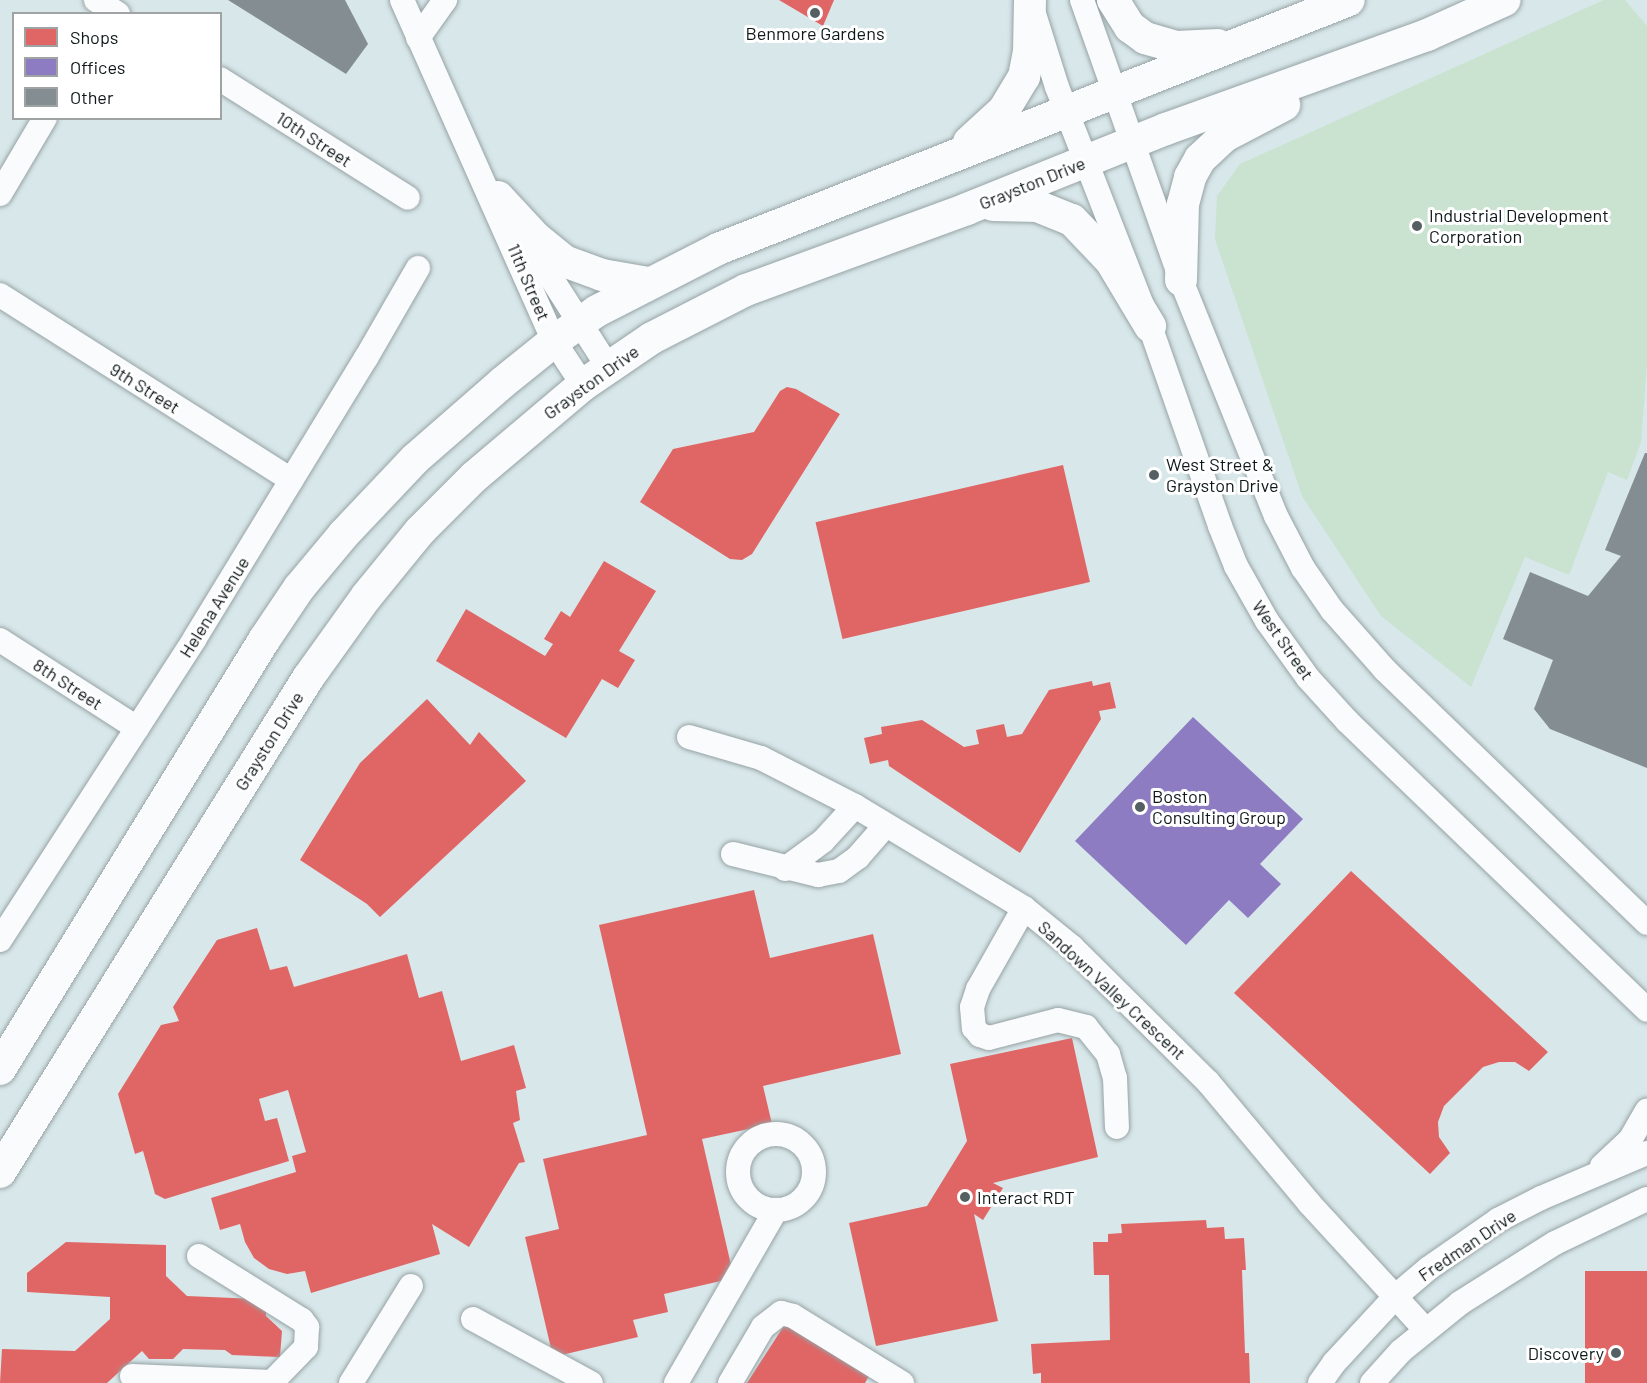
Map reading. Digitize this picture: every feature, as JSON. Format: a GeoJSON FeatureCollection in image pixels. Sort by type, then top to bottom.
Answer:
{"type":"FeatureCollection","features":[{"type":"Feature","properties":{"kind":"main road"},"geometry":{"type":"LineString","coordinates":[[957,153],[999,116],[1020,84],[1029,52],[1030,0]]}},
{"type":"Feature","properties":{"kind":"main road"},"geometry":{"type":"LineString","coordinates":[[1113,0],[1130,27],[1141,37],[1157,43],[1177,47],[1240,44]]}},
{"type":"Feature","properties":{"kind":"main road"},"geometry":{"type":"LineString","coordinates":[[0,1069],[264,640],[299,588],[351,525],[415,459],[554,341],[581,322],[648,283],[718,249],[957,153],[1068,113],[1349,0]]}},
{"type":"Feature","properties":{"kind":"main road","name":"Grayston Drive"},"geometry":{"type":"LineString","coordinates":[[0,1172],[308,678],[366,597],[420,531],[474,477],[583,385],[667,329],[746,290],[1427,35],[1505,0]]}},
{"type":"Feature","properties":{"kind":"main road"},"geometry":{"type":"LineString","coordinates":[[1180,280],[1181,228],[1185,193],[1200,159],[1211,146],[1249,122],[1427,35]]}},
{"type":"Feature","properties":{"kind":"main road"},"geometry":{"type":"LineString","coordinates":[[490,186],[536,238],[564,261],[602,275],[648,283]]}},
{"type":"Feature","properties":{"kind":"main road"},"geometry":{"type":"LineString","coordinates":[[967,209],[1011,203],[1029,204],[1049,209],[1072,220],[1111,261],[1150,326]]}},
{"type":"Feature","properties":{"kind":"street"},"geometry":{"type":"LineString","coordinates":[[411,20],[425,0]]}},
{"type":"Feature","properties":{"kind":"street"},"geometry":{"type":"LineString","coordinates":[[411,20],[445,0]]}},
{"type":"Feature","properties":{"kind":"street","name":"West Street"},"geometry":{"type":"LineString","coordinates":[[1030,0],[1057,87],[1150,326],[1224,536],[1249,591],[1288,651],[1348,722],[1647,1010]]}},
{"type":"Feature","properties":{"kind":"street"},"geometry":{"type":"LineString","coordinates":[[1082,0],[1180,280],[1276,516],[1303,568],[1332,610],[1398,683],[1647,924]]}},
{"type":"Feature","properties":{"kind":"street","name":"11th Street"},"geometry":{"type":"LineString","coordinates":[[411,20],[490,186],[554,341],[583,385]]}},
{"type":"Feature","properties":{"kind":"street","name":"10th Street"},"geometry":{"type":"LineString","coordinates":[[222,80],[408,198]]}},
{"type":"Feature","properties":{"kind":"street"},"geometry":{"type":"LineString","coordinates":[[0,194],[44,120]]}},
{"type":"Feature","properties":{"kind":"street","name":"11th Street"},"geometry":{"type":"LineString","coordinates":[[490,186],[581,322],[608,367]]}},
{"type":"Feature","properties":{"kind":"street","name":"Helena Avenue"},"geometry":{"type":"LineString","coordinates":[[0,940],[195,638],[418,268]]}},
{"type":"Feature","properties":{"kind":"street","name":"9th Street"},"geometry":{"type":"LineString","coordinates":[[0,295],[291,480]]}},
{"type":"Feature","properties":{"kind":"street","name":"8th Street"},"geometry":{"type":"LineString","coordinates":[[0,640],[137,728]]}},
{"type":"Feature","properties":{"kind":"street","name":"Sandown Valley Crescent"},"geometry":{"type":"LineString","coordinates":[[689,737],[761,758],[855,806],[1024,908],[1072,947],[1208,1082],[1309,1203],[1425,1329]]}},
{"type":"Feature","properties":{"kind":"street"},"geometry":{"type":"LineString","coordinates":[[785,869],[823,841],[855,806]]}},
{"type":"Feature","properties":{"kind":"street"},"geometry":{"type":"LineString","coordinates":[[733,854],[785,869],[818,875],[839,871],[858,857],[885,826]]}},
{"type":"Feature","properties":{"kind":"street"},"geometry":{"type":"LineString","coordinates":[[1024,908],[978,990],[972,1007],[974,1028],[980,1035],[989,1038],[1058,1020],[1076,1022],[1086,1027],[1108,1054],[1115,1078],[1117,1127]]}},
{"type":"Feature","properties":{"kind":"street"},"geometry":{"type":"LineString","coordinates":[[1590,1178],[1630,1140],[1647,1111]]}},
{"type":"Feature","properties":{"kind":"street","name":"Fredman Drive"},"geometry":{"type":"LineString","coordinates":[[1320,1383],[1334,1363],[1396,1296],[1429,1268],[1498,1220],[1647,1153]]}},
{"type":"Feature","properties":{"kind":"street"},"geometry":{"type":"LineString","coordinates":[[1372,1383],[1425,1329],[1460,1303],[1555,1243],[1647,1199]]}},
{"type":"Feature","properties":{"kind":"street"},"geometry":{"type":"LineString","coordinates":[[676,1383],[776,1210]]}},
{"type":"Feature","properties":{"kind":"street"},"geometry":{"type":"LineString","coordinates":[[132,1376],[271,1383],[306,1347],[308,1327],[302,1320],[199,1256]]}},
{"type":"Feature","properties":{"kind":"street"},"geometry":{"type":"LineString","coordinates":[[351,1383],[411,1286]]}},
{"type":"Feature","properties":{"kind":"street"},"geometry":{"type":"LineString","coordinates":[[730,1383],[763,1327],[781,1313],[793,1316],[902,1383]]}},
{"type":"Feature","properties":{"kind":"street"},"geometry":{"type":"LineString","coordinates":[[473,1318],[591,1383]]}},
{"type":"Feature","properties":{"kind":"green space"},"geometry":{"type":"Polygon","coordinates":[[[1604,0],[1625,0],[1647,26],[1647,364],[1641,442],[1627,480],[1608,472],[1569,575],[1525,557],[1471,687],[1381,616],[1302,496],[1215,239],[1217,196],[1240,164],[1604,0]]]}},
{"type":"Feature","properties":{"kind":"building: Shops","name":"Benmore Gardens"},"geometry":{"type":"Polygon","coordinates":[[[779,0],[834,0],[823,26],[779,0]]]}},
{"type":"Feature","properties":{"kind":"building: Shops"},"geometry":{"type":"Polygon","coordinates":[[[787,387],[796,389],[840,414],[752,554],[742,560],[730,559],[640,502],[673,449],[754,432],[780,391],[787,387]]]}},
{"type":"Feature","properties":{"kind":"building: Shops"},"geometry":{"type":"Polygon","coordinates":[[[1063,465],[1090,582],[843,639],[816,522],[1063,465]]]}},
{"type":"Feature","properties":{"kind":"building: Shops"},"geometry":{"type":"Polygon","coordinates":[[[604,561],[656,591],[619,651],[635,660],[618,688],[602,679],[566,738],[436,661],[466,609],[545,656],[553,644],[544,639],[561,611],[570,617],[604,561]]]}},
{"type":"Feature","properties":{"kind":"building: Shops"},"geometry":{"type":"Polygon","coordinates":[[[1092,681],[1093,686],[1110,682],[1116,708],[1099,711],[1101,719],[1020,853],[889,766],[888,760],[870,764],[864,738],[882,734],[881,727],[922,720],[964,747],[979,744],[976,730],[1004,724],[1007,737],[1022,734],[1049,690],[1092,681]]]}},
{"type":"Feature","properties":{"kind":"building: Shops"},"geometry":{"type":"Polygon","coordinates":[[[427,699],[470,745],[479,732],[526,781],[380,917],[367,904],[300,860],[360,763],[427,699]]]}},
{"type":"Feature","properties":{"kind":"building: Shops"},"geometry":{"type":"Polygon","coordinates":[[[1351,871],[1548,1052],[1529,1071],[1515,1062],[1499,1062],[1483,1067],[1444,1106],[1438,1122],[1439,1137],[1450,1153],[1430,1174],[1234,993],[1351,871]]]}},
{"type":"Feature","properties":{"kind":"building: Shops"},"geometry":{"type":"Polygon","coordinates":[[[754,890],[770,958],[873,934],[901,1054],[763,1086],[772,1124],[702,1139],[734,1278],[664,1294],[668,1312],[633,1320],[638,1337],[553,1357],[525,1237],[559,1229],[543,1159],[647,1135],[599,925],[754,890]]]}},
{"type":"Feature","properties":{"kind":"building: Shops"},"geometry":{"type":"Polygon","coordinates":[[[257,928],[270,970],[287,966],[294,987],[407,954],[419,998],[442,991],[461,1061],[514,1045],[526,1088],[516,1091],[520,1120],[513,1123],[525,1162],[519,1163],[469,1247],[432,1224],[440,1254],[311,1293],[305,1271],[287,1274],[269,1269],[254,1258],[245,1242],[240,1224],[220,1230],[211,1198],[296,1172],[292,1156],[306,1152],[288,1090],[259,1099],[265,1121],[277,1118],[289,1161],[165,1199],[155,1194],[143,1151],[135,1154],[118,1094],[161,1025],[179,1021],[173,1007],[217,940],[257,928]]]}},
{"type":"Feature","properties":{"kind":"building: Shops","name":"Interact RDT"},"geometry":{"type":"Polygon","coordinates":[[[1072,1038],[1098,1157],[993,1183],[1003,1188],[983,1220],[974,1214],[998,1321],[876,1346],[849,1223],[927,1206],[967,1141],[950,1064],[1072,1038]]]}},
{"type":"Feature","properties":{"kind":"building: Shops"},"geometry":{"type":"Polygon","coordinates":[[[1206,1220],[1207,1228],[1224,1227],[1225,1239],[1244,1238],[1246,1270],[1242,1270],[1245,1353],[1249,1353],[1250,1383],[1041,1383],[1041,1373],[1033,1374],[1031,1344],[1110,1340],[1109,1275],[1094,1275],[1093,1242],[1108,1242],[1108,1234],[1122,1233],[1121,1224],[1206,1220]]]}},
{"type":"Feature","properties":{"kind":"building: Shops"},"geometry":{"type":"Polygon","coordinates":[[[66,1242],[166,1245],[166,1276],[187,1296],[258,1299],[257,1307],[266,1308],[266,1316],[282,1331],[280,1357],[232,1355],[225,1350],[183,1349],[173,1359],[149,1359],[142,1351],[107,1383],[0,1383],[2,1349],[75,1351],[110,1319],[110,1297],[27,1292],[27,1273],[66,1242]]]}},
{"type":"Feature","properties":{"kind":"building: Shops","name":"Discovery"},"geometry":{"type":"Polygon","coordinates":[[[1585,1271],[1647,1271],[1647,1383],[1585,1383],[1585,1271]]]}},
{"type":"Feature","properties":{"kind":"building: Shops"},"geometry":{"type":"Polygon","coordinates":[[[785,1324],[869,1376],[865,1383],[747,1383],[785,1324]]]}},
{"type":"Feature","properties":{"kind":"building: Offices"},"geometry":{"type":"Polygon","coordinates":[[[1193,717],[1303,819],[1260,864],[1281,884],[1248,918],[1229,900],[1186,945],[1075,841],[1193,717]]]}},
{"type":"Feature","properties":{"kind":"building: Other"},"geometry":{"type":"Polygon","coordinates":[[[228,0],[345,0],[368,44],[346,74],[228,0]]]}},
{"type":"Feature","properties":{"kind":"building: Other"},"geometry":{"type":"Polygon","coordinates":[[[1645,453],[1647,453],[1647,768],[1550,729],[1534,709],[1553,660],[1503,639],[1530,572],[1588,596],[1621,556],[1605,550],[1645,453]]]}},
{"type":"Feature","properties":{"kind":"place","name":"Benmore Gardens"},"geometry":{"type":"Point","coordinates":[815,13]}},
{"type":"Feature","properties":{"kind":"place","name":"Industrial Development Corporation"},"geometry":{"type":"Point","coordinates":[1417,226]}},
{"type":"Feature","properties":{"kind":"place","name":"West Street & Grayston Drive"},"geometry":{"type":"Point","coordinates":[1154,475]}},
{"type":"Feature","properties":{"kind":"place","name":"Boston Consulting Group"},"geometry":{"type":"Point","coordinates":[1140,807]}},
{"type":"Feature","properties":{"kind":"place","name":"Interact RDT"},"geometry":{"type":"Point","coordinates":[965,1197]}},
{"type":"Feature","properties":{"kind":"place","name":"Discovery"},"geometry":{"type":"Point","coordinates":[1616,1353]}}]}
